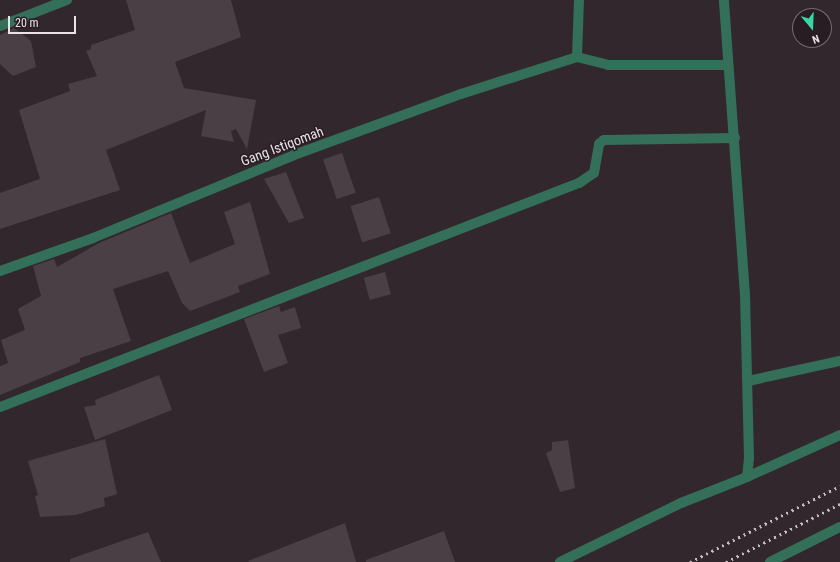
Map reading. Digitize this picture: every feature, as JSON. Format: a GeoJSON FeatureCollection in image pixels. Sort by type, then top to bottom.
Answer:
{"type":"FeatureCollection","features":[{"type":"Feature","properties":{"kind":"street"},"geometry":{"type":"LineString","coordinates":[[0,26],[67,0]]}},
{"type":"Feature","properties":{"kind":"street"},"geometry":{"type":"LineString","coordinates":[[579,0],[577,57],[608,65],[728,65]]}},
{"type":"Feature","properties":{"kind":"street"},"geometry":{"type":"LineString","coordinates":[[724,0],[735,138],[745,296],[749,458],[746,477]]}},
{"type":"Feature","properties":{"kind":"street","name":"Gang Istiqomah"},"geometry":{"type":"LineString","coordinates":[[0,271],[93,238],[294,155],[461,94],[577,57]]}},
{"type":"Feature","properties":{"kind":"street"},"geometry":{"type":"LineString","coordinates":[[0,407],[579,182],[594,173],[599,144],[604,140],[735,138]]}},
{"type":"Feature","properties":{"kind":"street"},"geometry":{"type":"LineString","coordinates":[[748,381],[840,361]]}},
{"type":"Feature","properties":{"kind":"street"},"geometry":{"type":"LineString","coordinates":[[560,562],[681,503],[746,477],[840,435]]}},
{"type":"Feature","properties":{"kind":"street"},"geometry":{"type":"LineString","coordinates":[[770,562],[840,527]]}},
{"type":"Feature","properties":{"kind":"building"},"geometry":{"type":"Polygon","coordinates":[[[126,0],[231,0],[241,37],[175,62],[184,88],[256,100],[247,149],[236,129],[231,131],[234,142],[201,136],[206,110],[106,150],[120,190],[0,229],[0,193],[40,179],[19,110],[70,91],[68,84],[97,76],[86,51],[91,49],[91,45],[135,30],[126,0]]]}},
{"type":"Feature","properties":{"kind":"building"},"geometry":{"type":"Polygon","coordinates":[[[14,28],[31,41],[36,67],[13,76],[0,64],[0,35],[14,28]]]}},
{"type":"Feature","properties":{"kind":"building"},"geometry":{"type":"Polygon","coordinates":[[[342,153],[356,193],[337,199],[323,160],[342,153]]]}},
{"type":"Feature","properties":{"kind":"building"},"geometry":{"type":"Polygon","coordinates":[[[286,172],[304,218],[289,223],[264,179],[286,172]]]}},
{"type":"Feature","properties":{"kind":"building"},"geometry":{"type":"Polygon","coordinates":[[[379,197],[391,233],[362,242],[350,206],[379,197]]]}},
{"type":"Feature","properties":{"kind":"building"},"geometry":{"type":"Polygon","coordinates":[[[250,202],[270,274],[238,286],[240,292],[190,311],[182,303],[168,271],[113,289],[131,341],[80,358],[80,362],[0,395],[0,366],[8,363],[1,340],[25,330],[18,309],[41,296],[33,266],[54,259],[57,267],[99,243],[171,213],[190,263],[235,244],[224,212],[250,202]]]}},
{"type":"Feature","properties":{"kind":"building"},"geometry":{"type":"Polygon","coordinates":[[[385,272],[391,294],[370,300],[364,278],[385,272]]]}},
{"type":"Feature","properties":{"kind":"building"},"geometry":{"type":"Polygon","coordinates":[[[279,306],[281,312],[295,307],[301,328],[278,335],[288,363],[264,372],[244,319],[279,306]]]}},
{"type":"Feature","properties":{"kind":"building"},"geometry":{"type":"Polygon","coordinates":[[[159,375],[172,410],[95,440],[84,407],[96,405],[95,400],[159,375]]]}},
{"type":"Feature","properties":{"kind":"building"},"geometry":{"type":"Polygon","coordinates":[[[105,439],[117,494],[104,498],[105,506],[76,515],[40,517],[35,496],[38,495],[28,461],[105,439]]]}},
{"type":"Feature","properties":{"kind":"building"},"geometry":{"type":"Polygon","coordinates":[[[568,440],[575,488],[560,492],[546,453],[552,450],[552,442],[568,440]]]}},
{"type":"Feature","properties":{"kind":"building"},"geometry":{"type":"Polygon","coordinates":[[[345,523],[356,562],[248,561],[345,523]]]}},
{"type":"Feature","properties":{"kind":"building"},"geometry":{"type":"Polygon","coordinates":[[[444,531],[455,562],[366,562],[366,560],[444,531]]]}},
{"type":"Feature","properties":{"kind":"building"},"geometry":{"type":"Polygon","coordinates":[[[148,532],[161,562],[70,562],[70,559],[148,532]]]}},
{"type":"Feature","properties":{"kind":"railway"},"geometry":{"type":"LineString","coordinates":[[690,562],[840,486]]}},
{"type":"Feature","properties":{"kind":"railway"},"geometry":{"type":"LineString","coordinates":[[726,562],[840,504]]}}]}
